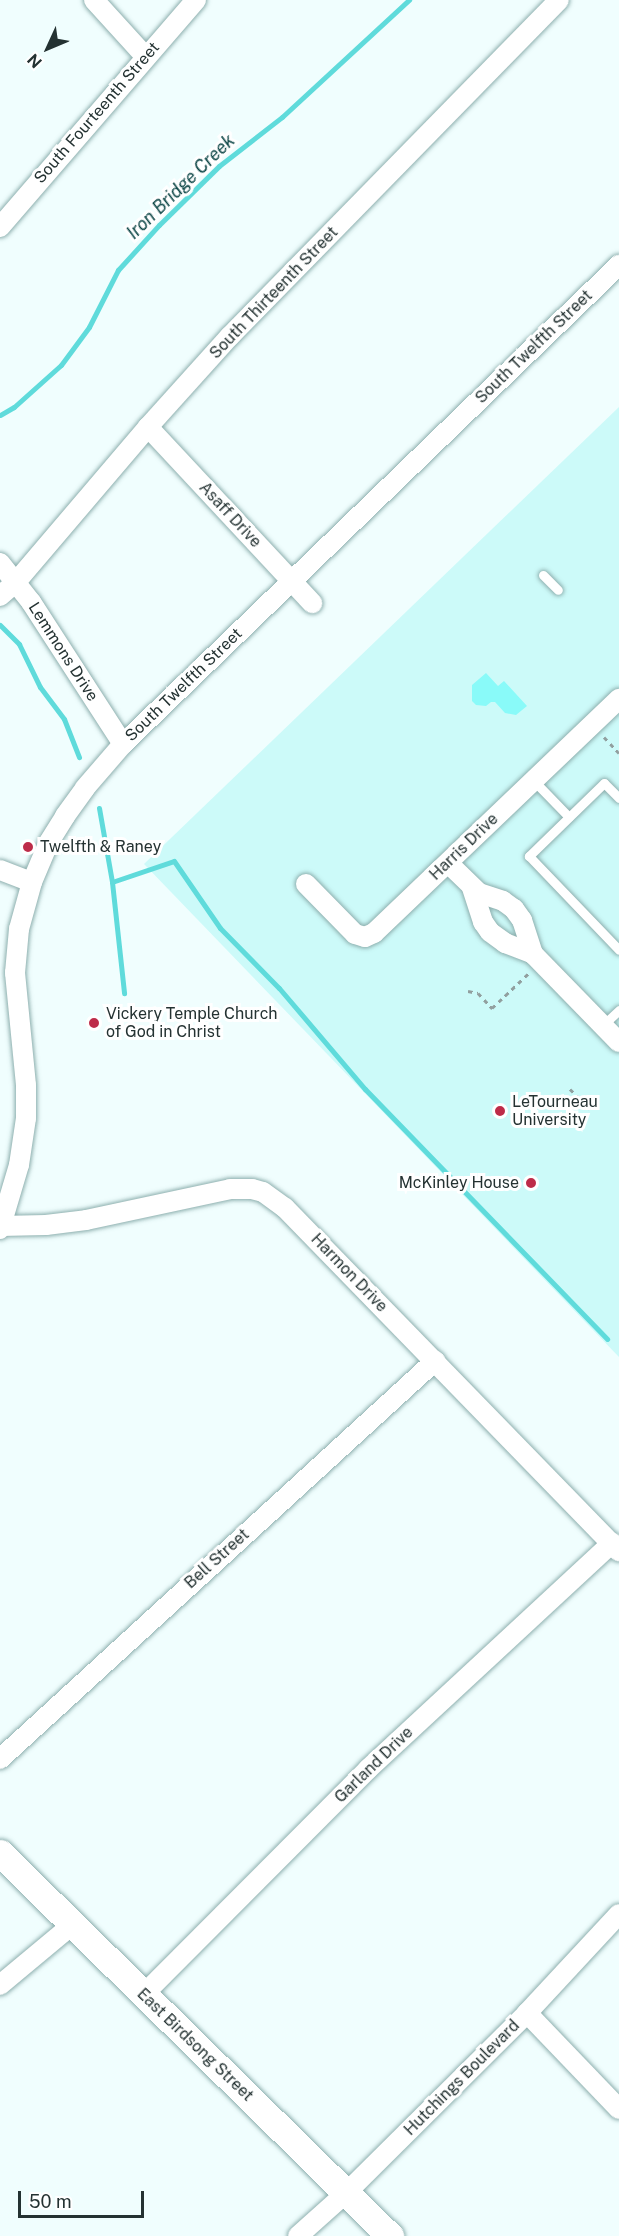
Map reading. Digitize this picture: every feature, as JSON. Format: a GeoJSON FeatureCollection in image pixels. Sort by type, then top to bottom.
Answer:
{"type":"FeatureCollection","features":[{"type":"Feature","properties":{"kind":"street"},"geometry":{"type":"LineString","coordinates":[[94,0],[145,56]]}},
{"type":"Feature","properties":{"kind":"street","name":"South Fourteenth Street"},"geometry":{"type":"LineString","coordinates":[[0,227],[145,56],[196,0]]}},
{"type":"Feature","properties":{"kind":"street","name":"South Thirteenth Street"},"geometry":{"type":"LineString","coordinates":[[0,596],[16,582],[148,427],[230,336],[559,0]]}},
{"type":"Feature","properties":{"kind":"street","name":"South Twelfth Street"},"geometry":{"type":"LineString","coordinates":[[0,1227],[19,1165],[26,1118],[26,1086],[15,974],[19,929],[32,882],[49,842],[64,816],[123,744],[619,265]]}},
{"type":"Feature","properties":{"kind":"street","name":"Asaff Drive"},"geometry":{"type":"LineString","coordinates":[[148,427],[312,603]]}},
{"type":"Feature","properties":{"kind":"street","name":"Lemmons Drive"},"geometry":{"type":"LineString","coordinates":[[0,563],[16,582],[123,744]]}},
{"type":"Feature","properties":{"kind":"street","name":"Harris Drive"},"geometry":{"type":"LineString","coordinates":[[306,884],[354,933],[365,937],[378,930],[619,699]]}},
{"type":"Feature","properties":{"kind":"street"},"geometry":{"type":"LineString","coordinates":[[448,863],[472,888],[514,909],[522,920],[533,962]]}},
{"type":"Feature","properties":{"kind":"street"},"geometry":{"type":"LineString","coordinates":[[0,870],[32,882]]}},
{"type":"Feature","properties":{"kind":"street"},"geometry":{"type":"LineString","coordinates":[[472,888],[483,922],[490,932],[533,962],[619,1042]]}},
{"type":"Feature","properties":{"kind":"street","name":"Harmon Drive"},"geometry":{"type":"LineString","coordinates":[[0,1227],[86,1220],[230,1189],[252,1188],[274,1198],[616,1547]]}},
{"type":"Feature","properties":{"kind":"street","name":"Bell Street"},"geometry":{"type":"LineString","coordinates":[[0,1759],[435,1361]]}},
{"type":"Feature","properties":{"kind":"street","name":"Garland Drive"},"geometry":{"type":"LineString","coordinates":[[144,1995],[368,1769],[616,1547]]}},
{"type":"Feature","properties":{"kind":"street","name":"East Birdsong Street"},"geometry":{"type":"LineString","coordinates":[[0,1853],[390,2236]]}},
{"type":"Feature","properties":{"kind":"street","name":"Hutchings Boulevard"},"geometry":{"type":"LineString","coordinates":[[298,2236],[346,2193],[527,2013],[619,1914]]}},
{"type":"Feature","properties":{"kind":"street"},"geometry":{"type":"LineString","coordinates":[[0,1985],[72,1925]]}},
{"type":"Feature","properties":{"kind":"street"},"geometry":{"type":"LineString","coordinates":[[527,2013],[619,2109]]}},
{"type":"Feature","properties":{"kind":"lane"},"geometry":{"type":"LineString","coordinates":[[543,575],[558,590]]}},
{"type":"Feature","properties":{"kind":"lane"},"geometry":{"type":"LineString","coordinates":[[534,781],[569,817]]}},
{"type":"Feature","properties":{"kind":"lane"},"geometry":{"type":"LineString","coordinates":[[619,798],[604,783],[529,856],[619,950]]}},
{"type":"Feature","properties":{"kind":"lane"},"geometry":{"type":"LineString","coordinates":[[603,1025],[619,1010]]}},
{"type":"Feature","properties":{"kind":"path"},"geometry":{"type":"LineString","coordinates":[[468,991],[478,993],[492,1008],[533,962]]}},
{"type":"Feature","properties":{"kind":"path"},"geometry":{"type":"LineString","coordinates":[[570,1089],[590,1109]]}},
{"type":"Feature","properties":{"kind":"shaded area","name":"LeTourneau University"},"geometry":{"type":"Polygon","coordinates":[[[619,407],[619,1357],[144,864],[619,407]]]}},
{"type":"Feature","properties":{"kind":"shaded area"},"geometry":{"type":"Polygon","coordinates":[[[486,673],[498,686],[504,681],[527,706],[516,715],[505,713],[495,702],[486,706],[476,705],[472,701],[472,685],[486,673]]]}},
{"type":"Feature","properties":{"kind":"waterway","name":"Iron Bridge Creek"},"geometry":{"type":"LineString","coordinates":[[0,415],[14,407],[61,365],[89,327],[118,270],[159,225],[219,166],[282,117],[409,0]]}},
{"type":"Feature","properties":{"kind":"waterway"},"geometry":{"type":"LineString","coordinates":[[0,625],[19,644],[40,687],[64,719],[79,757]]}},
{"type":"Feature","properties":{"kind":"waterway"},"geometry":{"type":"LineString","coordinates":[[99,808],[112,882],[174,861],[220,928],[279,988],[365,1089],[607,1339]]}},
{"type":"Feature","properties":{"kind":"waterway"},"geometry":{"type":"LineString","coordinates":[[112,882],[124,993]]}},
{"type":"Feature","properties":{"kind":"place","name":"Twelfth & Raney"},"geometry":{"type":"Point","coordinates":[28,847]}},
{"type":"Feature","properties":{"kind":"place","name":"Vickery Temple Church of God in Christ"},"geometry":{"type":"Point","coordinates":[94,1023]}},
{"type":"Feature","properties":{"kind":"place","name":"LeTourneau University"},"geometry":{"type":"Point","coordinates":[500,1111]}},
{"type":"Feature","properties":{"kind":"place","name":"McKinley House"},"geometry":{"type":"Point","coordinates":[531,1183]}}]}
